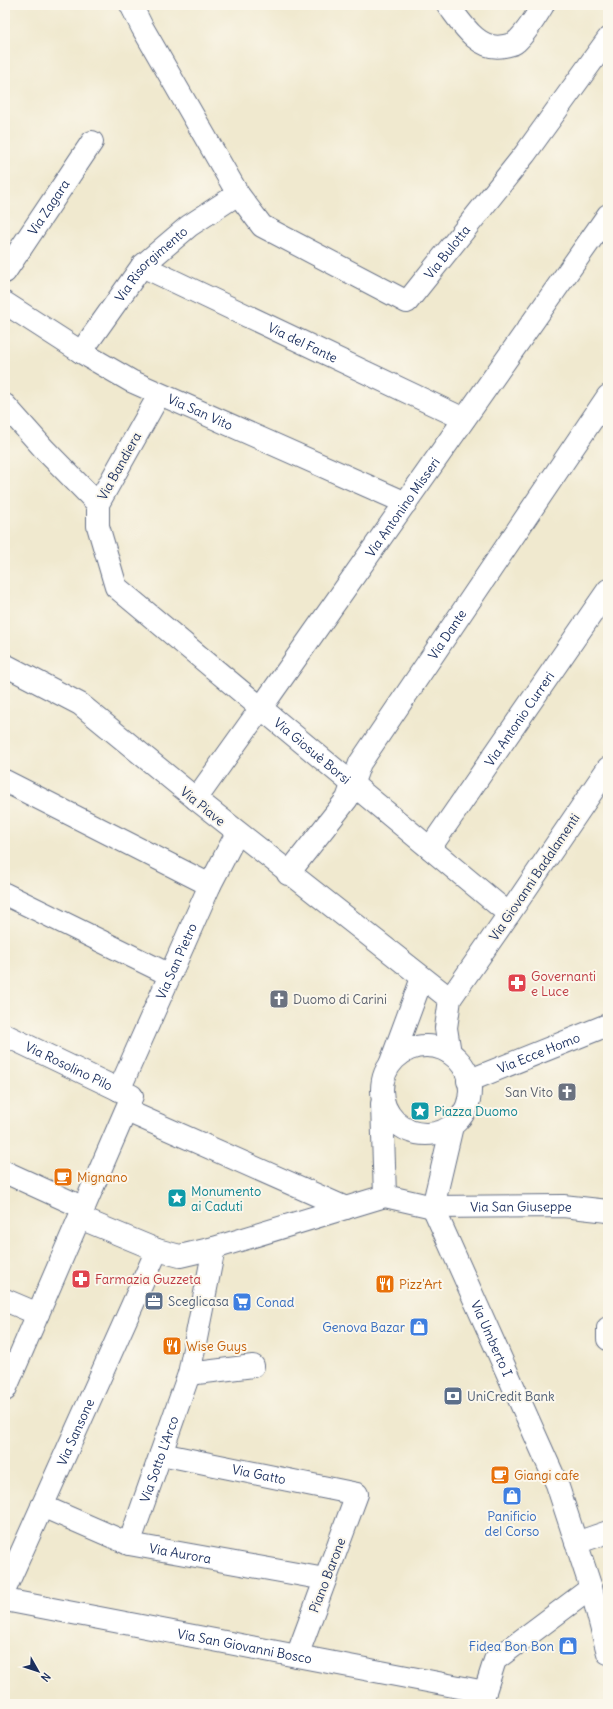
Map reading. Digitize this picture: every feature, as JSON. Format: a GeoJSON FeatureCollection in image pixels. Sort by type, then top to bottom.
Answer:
{"type":"FeatureCollection","features":[{"type":"Feature","properties":{"kind":"street"},"geometry":{"type":"LineString","coordinates":[[131,5],[142,27],[238,194]]}},
{"type":"Feature","properties":{"kind":"street"},"geometry":{"type":"LineString","coordinates":[[448,5],[470,34],[491,46],[502,47],[514,44],[527,30],[543,5]]}},
{"type":"Feature","properties":{"kind":"street","name":"Via Bulotta"},"geometry":{"type":"LineString","coordinates":[[238,194],[262,226],[407,302],[525,154],[608,38]]}},
{"type":"Feature","properties":{"kind":"street","name":"Via Zagara"},"geometry":{"type":"LineString","coordinates":[[5,272],[92,142]]}},
{"type":"Feature","properties":{"kind":"street","name":"Via Risorgimento"},"geometry":{"type":"LineString","coordinates":[[81,352],[142,266],[189,226],[238,194]]}},
{"type":"Feature","properties":{"kind":"street","name":"Via Antonino Misseri"},"geometry":{"type":"LineString","coordinates":[[196,799],[608,215]]}},
{"type":"Feature","properties":{"kind":"street","name":"Via del Fante"},"geometry":{"type":"LineString","coordinates":[[142,266],[464,419]]}},
{"type":"Feature","properties":{"kind":"street","name":"Via San Vito"},"geometry":{"type":"LineString","coordinates":[[5,303],[81,352],[131,381],[159,395],[406,502]]}},
{"type":"Feature","properties":{"kind":"street","name":"Via Bandiera"},"geometry":{"type":"LineString","coordinates":[[116,587],[98,526],[98,504],[159,395]]}},
{"type":"Feature","properties":{"kind":"street","name":"Via Dante"},"geometry":{"type":"LineString","coordinates":[[288,874],[347,799],[360,763],[608,396]]}},
{"type":"Feature","properties":{"kind":"street"},"geometry":{"type":"LineString","coordinates":[[5,405],[45,450],[98,504]]}},
{"type":"Feature","properties":{"kind":"street","name":"Via Giosuè Borsi"},"geometry":{"type":"LineString","coordinates":[[116,587],[509,914]]}},
{"type":"Feature","properties":{"kind":"street","name":"Via Antonio Curreri"},"geometry":{"type":"LineString","coordinates":[[430,848],[608,590]]}},
{"type":"Feature","properties":{"kind":"street","name":"Via Piave"},"geometry":{"type":"LineString","coordinates":[[5,665],[80,704],[237,834],[422,978],[454,993]]}},
{"type":"Feature","properties":{"kind":"street","name":"Via Giovanni Badalamenti"},"geometry":{"type":"LineString","coordinates":[[454,993],[608,768]]}},
{"type":"Feature","properties":{"kind":"street"},"geometry":{"type":"LineString","coordinates":[[5,781],[210,885]]}},
{"type":"Feature","properties":{"kind":"street","name":"Via San Pietro"},"geometry":{"type":"LineString","coordinates":[[5,1390],[70,1244],[126,1099],[170,975],[210,885],[237,834]]}},
{"type":"Feature","properties":{"kind":"street"},"geometry":{"type":"LineString","coordinates":[[5,894],[170,975]]}},
{"type":"Feature","properties":{"kind":"street"},"geometry":{"type":"LineString","coordinates":[[385,1196],[382,1081],[391,1062],[422,978]]}},
{"type":"Feature","properties":{"kind":"street"},"geometry":{"type":"LineString","coordinates":[[450,1053],[446,1028],[454,993]]}},
{"type":"Feature","properties":{"kind":"street","name":"Via Ecce Homo"},"geometry":{"type":"LineString","coordinates":[[468,1081],[605,1026],[608,1027]]}},
{"type":"Feature","properties":{"kind":"street","name":"Via Rosolino Pilo"},"geometry":{"type":"LineString","coordinates":[[5,1035],[126,1099],[346,1208]]}},
{"type":"Feature","properties":{"kind":"street"},"geometry":{"type":"LineString","coordinates":[[382,1103],[393,1121],[411,1133],[432,1135],[452,1126],[466,1110],[471,1089],[465,1068],[450,1053],[430,1046],[408,1049],[391,1062]]}},
{"type":"Feature","properties":{"kind":"street"},"geometry":{"type":"LineString","coordinates":[[5,1172],[82,1213],[157,1250],[180,1256],[214,1248],[385,1196],[433,1207],[452,1126]]}},
{"type":"Feature","properties":{"kind":"street","name":"Via San Giuseppe"},"geometry":{"type":"LineString","coordinates":[[433,1207],[563,1206],[608,1211]]}},
{"type":"Feature","properties":{"kind":"street","name":"Via Umberto I"},"geometry":{"type":"LineString","coordinates":[[433,1207],[556,1484],[591,1588],[608,1653]]}},
{"type":"Feature","properties":{"kind":"street","name":"Via Sotto L'Arco"},"geometry":{"type":"LineString","coordinates":[[129,1544],[190,1374],[214,1248]]}},
{"type":"Feature","properties":{"kind":"street","name":"Via Sansone"},"geometry":{"type":"LineString","coordinates":[[5,1589],[157,1250]]}},
{"type":"Feature","properties":{"kind":"street"},"geometry":{"type":"LineString","coordinates":[[5,1300],[38,1314]]}},
{"type":"Feature","properties":{"kind":"street"},"geometry":{"type":"LineString","coordinates":[[608,1328],[608,1339]]}},
{"type":"Feature","properties":{"kind":"street"},"geometry":{"type":"LineString","coordinates":[[190,1374],[253,1366]]}},
{"type":"Feature","properties":{"kind":"street","name":"Via Gatto"},"geometry":{"type":"LineString","coordinates":[[161,1454],[358,1494]]}},
{"type":"Feature","properties":{"kind":"street","name":"Piano Barone"},"geometry":{"type":"LineString","coordinates":[[296,1656],[358,1494]]}},
{"type":"Feature","properties":{"kind":"street","name":"Via Aurora"},"geometry":{"type":"LineString","coordinates":[[42,1506],[129,1544],[325,1579]]}},
{"type":"Feature","properties":{"kind":"street"},"geometry":{"type":"LineString","coordinates":[[576,1543],[608,1532]]}},
{"type":"Feature","properties":{"kind":"street"},"geometry":{"type":"LineString","coordinates":[[483,1698],[495,1660],[591,1588]]}},
{"type":"Feature","properties":{"kind":"street","name":"Via San Giovanni Bosco"},"geometry":{"type":"LineString","coordinates":[[5,1600],[296,1656],[483,1698]]}},
{"type":"Feature","properties":{"kind":"place","name":"Governanti e Luce"},"geometry":{"type":"Point","coordinates":[517,983]}},
{"type":"Feature","properties":{"kind":"place","name":"Duomo di Carini"},"geometry":{"type":"Point","coordinates":[279,999]}},
{"type":"Feature","properties":{"kind":"place","name":"San Vito"},"geometry":{"type":"Point","coordinates":[567,1092]}},
{"type":"Feature","properties":{"kind":"place","name":"Piazza Duomo"},"geometry":{"type":"Point","coordinates":[420,1111]}},
{"type":"Feature","properties":{"kind":"place","name":"Mignano"},"geometry":{"type":"Point","coordinates":[63,1177]}},
{"type":"Feature","properties":{"kind":"place","name":"Monumento ai Caduti"},"geometry":{"type":"Point","coordinates":[177,1198]}},
{"type":"Feature","properties":{"kind":"place","name":"Farmazia Guzzeta"},"geometry":{"type":"Point","coordinates":[81,1279]}},
{"type":"Feature","properties":{"kind":"place","name":"Pizz'Art"},"geometry":{"type":"Point","coordinates":[385,1284]}},
{"type":"Feature","properties":{"kind":"place","name":"Sceglicasa"},"geometry":{"type":"Point","coordinates":[154,1301]}},
{"type":"Feature","properties":{"kind":"place","name":"Conad"},"geometry":{"type":"Point","coordinates":[242,1302]}},
{"type":"Feature","properties":{"kind":"place","name":"Genova Bazar"},"geometry":{"type":"Point","coordinates":[419,1327]}},
{"type":"Feature","properties":{"kind":"place","name":"Wise Guys"},"geometry":{"type":"Point","coordinates":[172,1346]}},
{"type":"Feature","properties":{"kind":"place","name":"UniCredit Bank"},"geometry":{"type":"Point","coordinates":[453,1396]}},
{"type":"Feature","properties":{"kind":"place","name":"Giangi cafe"},"geometry":{"type":"Point","coordinates":[500,1475]}},
{"type":"Feature","properties":{"kind":"place","name":"Panificio del Corso"},"geometry":{"type":"Point","coordinates":[512,1496]}},
{"type":"Feature","properties":{"kind":"place","name":"Fidea Bon Bon"},"geometry":{"type":"Point","coordinates":[568,1646]}}]}
